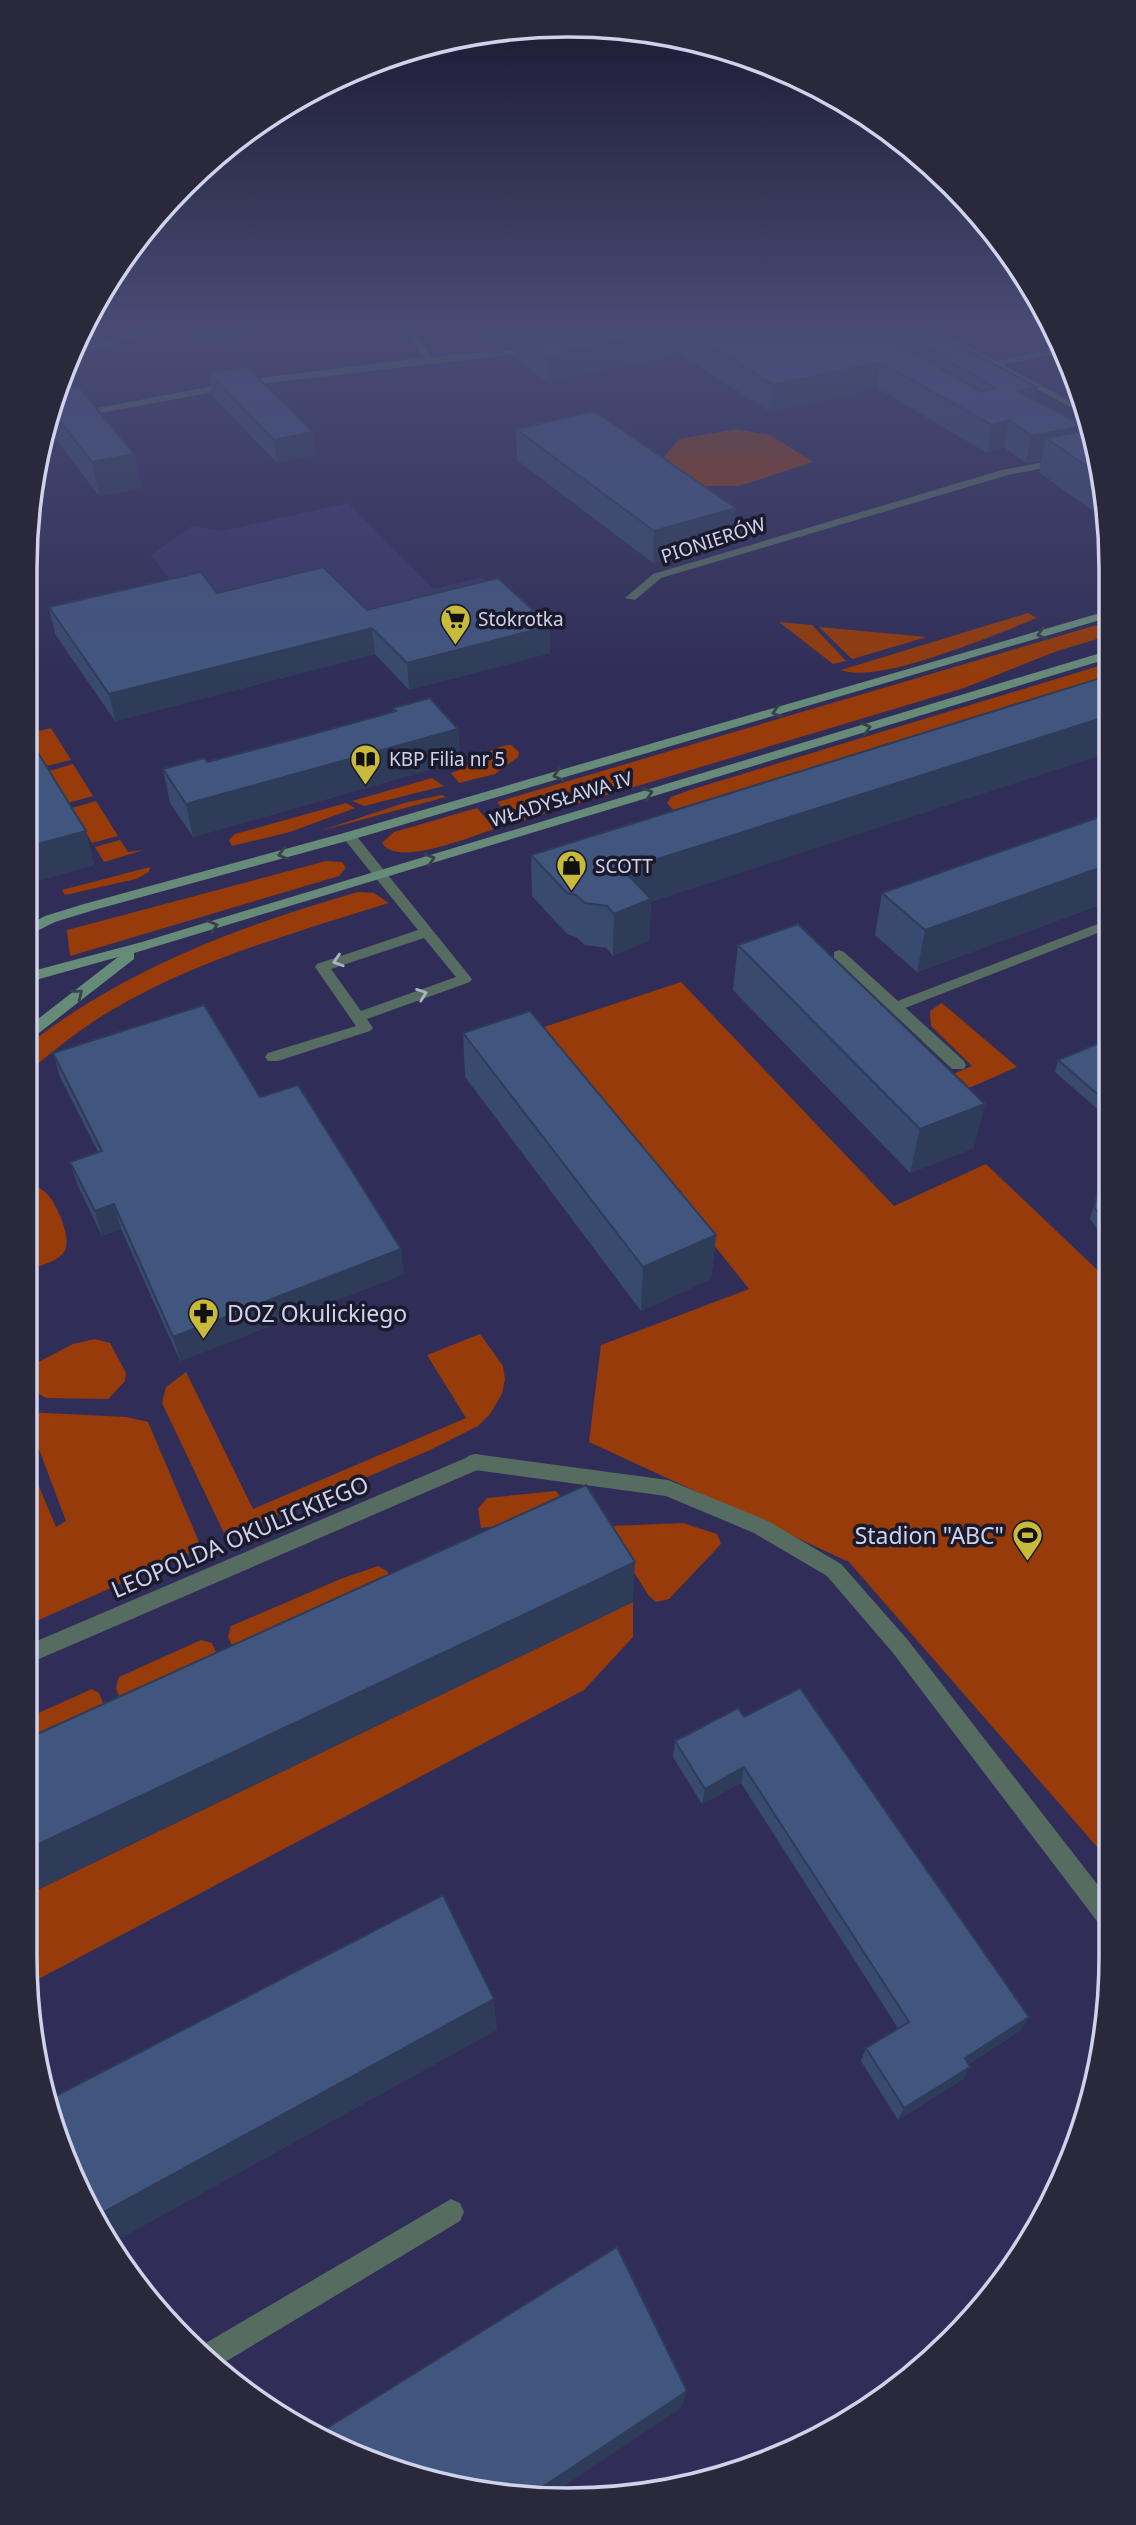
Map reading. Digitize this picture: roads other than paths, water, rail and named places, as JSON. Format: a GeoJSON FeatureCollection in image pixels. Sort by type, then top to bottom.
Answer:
{"type":"FeatureCollection","features":[{"type":"Feature","properties":{"kind":"street","name":"PIONIERÓW"},"geometry":{"type":"LineString","coordinates":[[631,598],[657,576],[767,541],[1006,472],[1070,460]]}},
{"type":"Feature","properties":{"kind":"street","name":"WŁADYSŁAWA IV"},"geometry":{"type":"LineString","coordinates":[[37,926],[50,919],[349,836],[1099,616]]}},
{"type":"Feature","properties":{"kind":"street","name":"WŁADYSŁAWA IV"},"geometry":{"type":"LineString","coordinates":[[37,975],[147,946],[1099,657]]}},
{"type":"Feature","properties":{"kind":"street"},"geometry":{"type":"LineString","coordinates":[[349,836],[378,876],[464,979],[358,1017]]}},
{"type":"Feature","properties":{"kind":"street"},"geometry":{"type":"LineString","coordinates":[[37,918],[50,919]]}},
{"type":"Feature","properties":{"kind":"street"},"geometry":{"type":"LineString","coordinates":[[895,1007],[1099,928]]}},
{"type":"Feature","properties":{"kind":"street"},"geometry":{"type":"LineString","coordinates":[[273,1057],[365,1028],[322,967],[426,932]]}},
{"type":"Feature","properties":{"kind":"street"},"geometry":{"type":"LineString","coordinates":[[37,1026],[123,959],[147,946]]}},
{"type":"Feature","properties":{"kind":"street"},"geometry":{"type":"LineString","coordinates":[[839,955],[958,1065]]}},
{"type":"Feature","properties":{"kind":"street","name":"LEOPOLDA OKULICKIEGO"},"geometry":{"type":"LineString","coordinates":[[37,1650],[475,1462],[668,1488],[761,1527],[835,1570],[900,1646],[1099,1905]]}},
{"type":"Feature","properties":{"kind":"street"},"geometry":{"type":"LineString","coordinates":[[214,2353],[451,2212]]}},
{"type":"Feature","properties":{"kind":"place","name":"Stokrotka"},"geometry":{"type":"Point","coordinates":[455,646]}},
{"type":"Feature","properties":{"kind":"place","name":"KBP Filia nr 5"},"geometry":{"type":"Point","coordinates":[366,786]}},
{"type":"Feature","properties":{"kind":"place","name":"SCOTT"},"geometry":{"type":"Point","coordinates":[572,893]}},
{"type":"Feature","properties":{"kind":"place","name":"DOZ Okulickiego"},"geometry":{"type":"Point","coordinates":[204,1341]}},
{"type":"Feature","properties":{"kind":"place","name":"Stadion \"ABC\""},"geometry":{"type":"Point","coordinates":[1027,1563]}}]}
